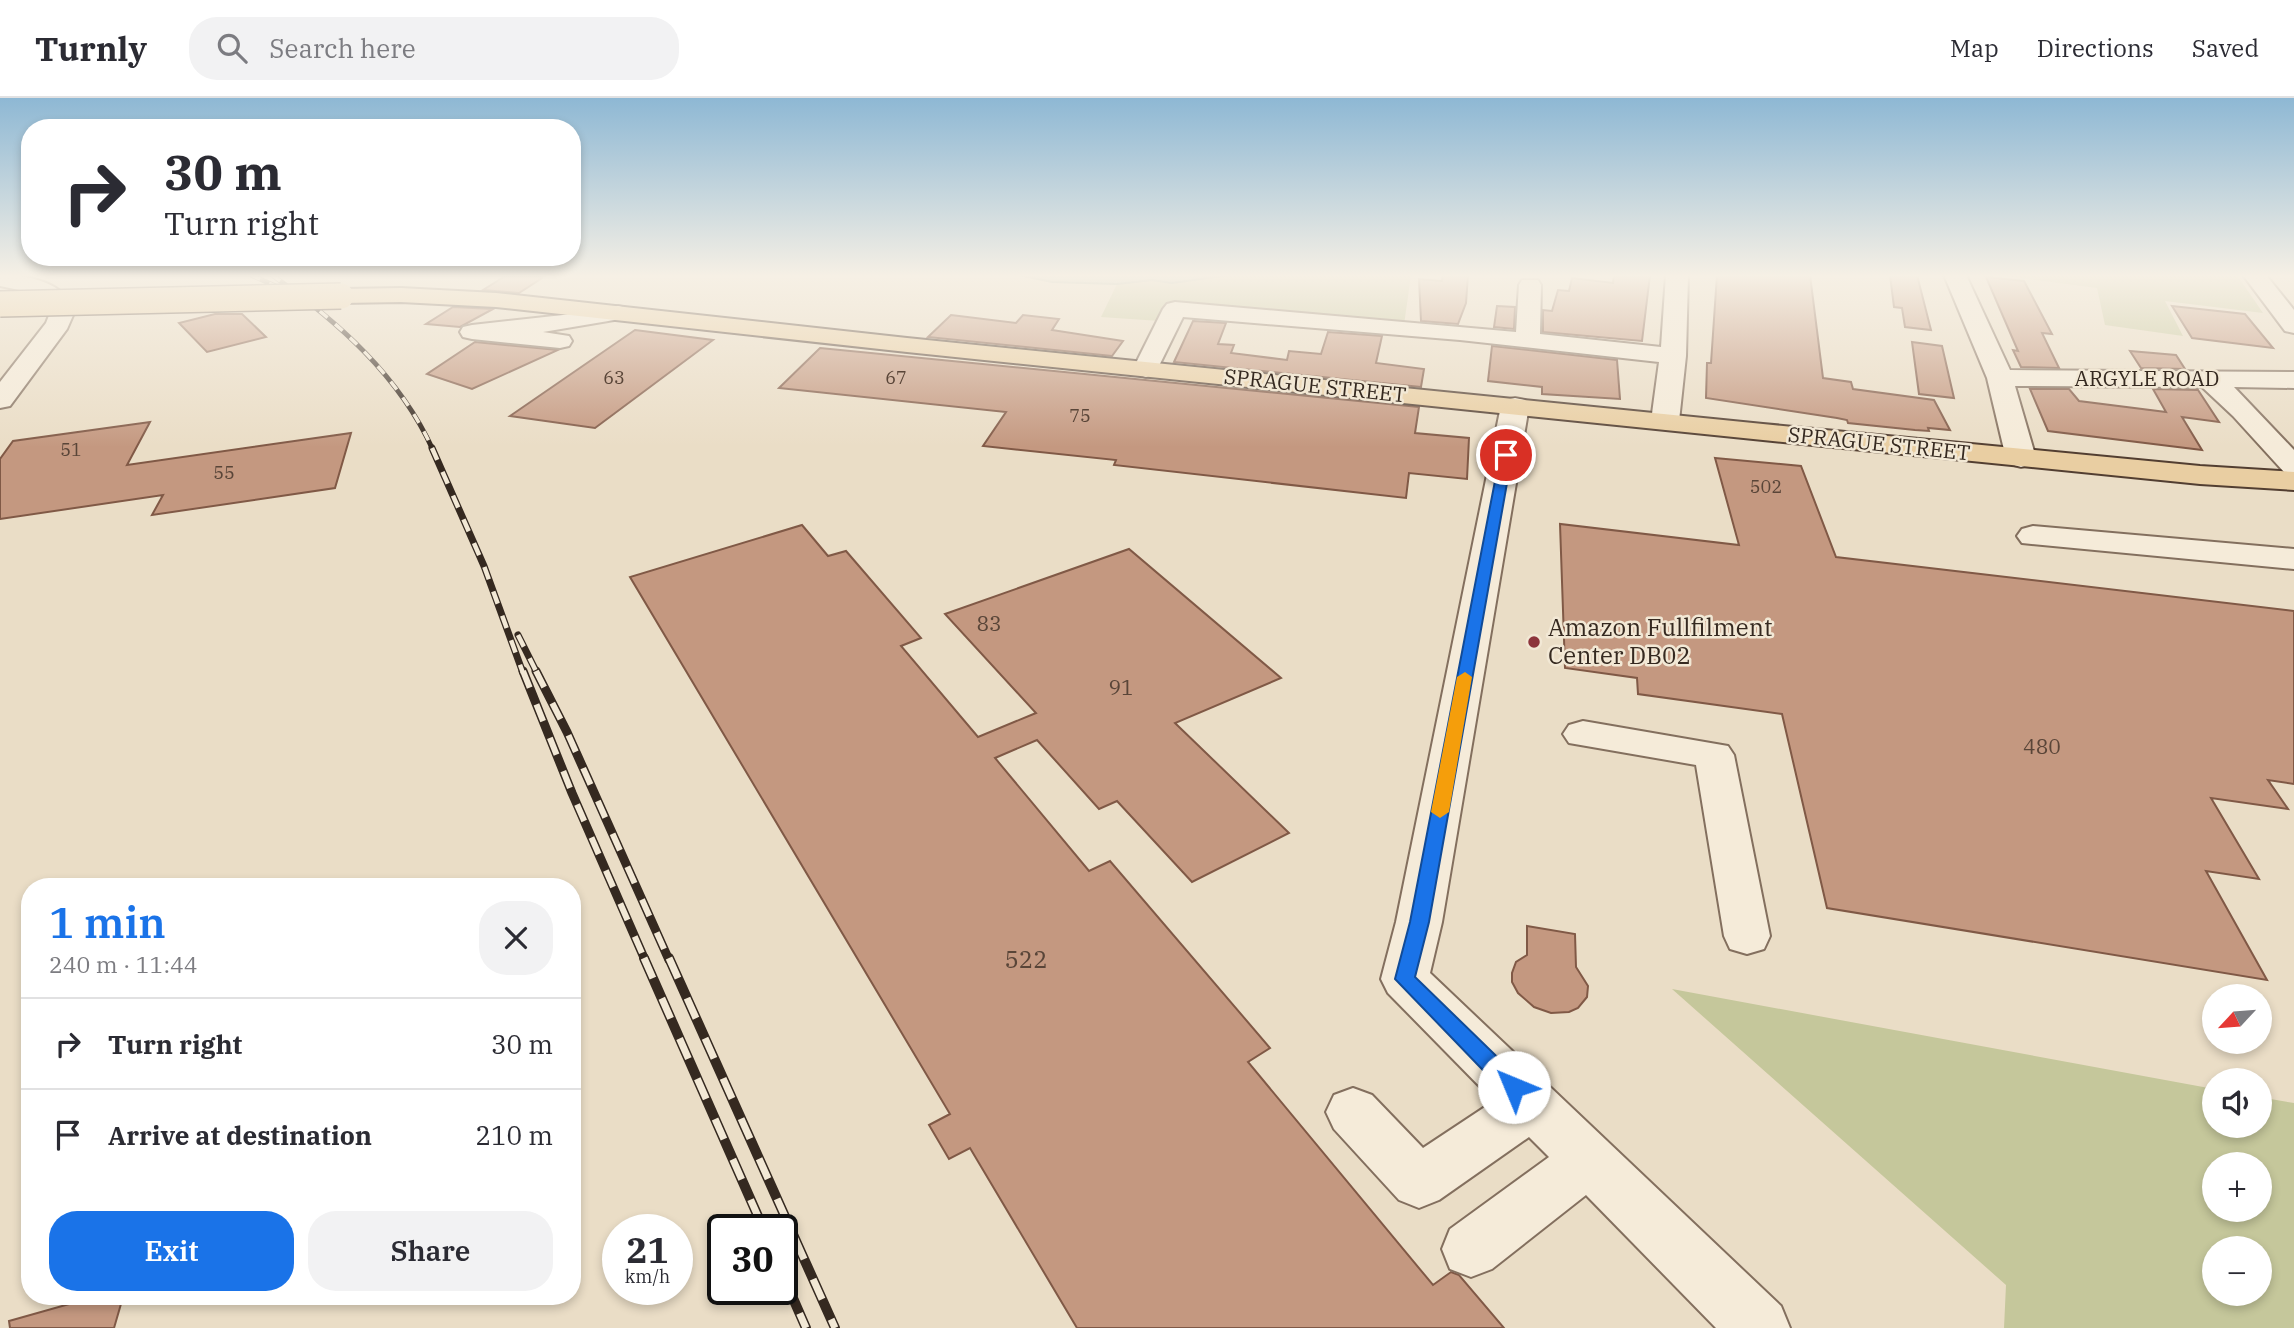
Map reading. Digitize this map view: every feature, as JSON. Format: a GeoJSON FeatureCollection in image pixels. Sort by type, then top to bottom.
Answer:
{"type":"FeatureCollection","features":[{"type":"Feature","properties":{"kind":"main road","name":"SPRAGUE STREET"},"geometry":{"type":"LineString","coordinates":[[801,332],[2021,458],[2294,481]]}},
{"type":"Feature","properties":{"kind":"street"},"geometry":{"type":"LineString","coordinates":[[0,400],[52,332]]}},
{"type":"Feature","properties":{"kind":"street"},"geometry":{"type":"LineString","coordinates":[[476,332],[560,341]]}},
{"type":"Feature","properties":{"kind":"street"},"geometry":{"type":"LineString","coordinates":[[1146,369],[1164,332]]}},
{"type":"Feature","properties":{"kind":"street"},"geometry":{"type":"LineString","coordinates":[[1441,332],[1674,356]]}},
{"type":"Feature","properties":{"kind":"street"},"geometry":{"type":"LineString","coordinates":[[1528,332],[1528,340]]}},
{"type":"Feature","properties":{"kind":"street"},"geometry":{"type":"LineString","coordinates":[[1665,421],[1675,332]]}},
{"type":"Feature","properties":{"kind":"street"},"geometry":{"type":"LineString","coordinates":[[1980,332],[2000,378],[2021,458]]}},
{"type":"Feature","properties":{"kind":"street","name":"ARGYLE ROAD"},"geometry":{"type":"LineString","coordinates":[[2000,378],[2294,380]]}},
{"type":"Feature","properties":{"kind":"street"},"geometry":{"type":"LineString","coordinates":[[2209,380],[2236,403],[2257,429],[2294,466]]}},
{"type":"Feature","properties":{"kind":"street"},"geometry":{"type":"LineString","coordinates":[[1515,406],[1419,922],[1405,979],[1759,1328]]}},
{"type":"Feature","properties":{"kind":"street"},"geometry":{"type":"LineString","coordinates":[[2033,536],[2294,559]]}},
{"type":"Feature","properties":{"kind":"street"},"geometry":{"type":"LineString","coordinates":[[1583,734],[1714,755],[1747,936]]}},
{"type":"Feature","properties":{"kind":"street"},"geometry":{"type":"LineString","coordinates":[[1353,1112],[1419,1182],[1532,1105]]}},
{"type":"Feature","properties":{"kind":"street"},"geometry":{"type":"LineString","coordinates":[[1471,1249],[1588,1160]]}},
{"type":"Feature","properties":{"kind":"green space"},"geometry":{"type":"Polygon","coordinates":[[[2157,332],[2181,332],[2183,336],[2157,332]]]}},
{"type":"Feature","properties":{"kind":"green space"},"geometry":{"type":"Polygon","coordinates":[[[1672,989],[2202,1087],[2202,1138],[2272,1138],[2272,1099],[2294,1103],[2294,1328],[2004,1328],[2006,1285],[1672,989]]]}},
{"type":"Feature","properties":{"kind":"building"},"geometry":{"type":"Polygon","coordinates":[[[188,332],[261,332],[266,337],[207,352],[188,332]]]}},
{"type":"Feature","properties":{"kind":"building"},"geometry":{"type":"Polygon","coordinates":[[[632,332],[713,340],[595,428],[510,416],[632,332]]]}},
{"type":"Feature","properties":{"kind":"building"},"geometry":{"type":"Polygon","coordinates":[[[933,332],[1067,332],[1123,341],[1112,356],[928,337],[933,332]]]}},
{"type":"Feature","properties":{"kind":"building"},"geometry":{"type":"Polygon","coordinates":[[[1188,332],[1222,332],[1218,344],[1234,345],[1231,353],[1287,360],[1289,351],[1321,354],[1328,332],[1333,332],[1382,336],[1376,363],[1424,369],[1421,387],[1174,362],[1188,332]]]}},
{"type":"Feature","properties":{"kind":"building"},"geometry":{"type":"Polygon","coordinates":[[[1547,332],[1643,332],[1642,341],[1547,332]]]}},
{"type":"Feature","properties":{"kind":"building"},"geometry":{"type":"Polygon","coordinates":[[[1713,332],[1817,332],[1823,378],[1851,382],[1853,389],[1934,400],[1950,430],[1928,428],[1929,431],[1848,423],[1847,420],[1837,418],[1706,398],[1707,363],[1711,363],[1713,332]]]}},
{"type":"Feature","properties":{"kind":"building"},"geometry":{"type":"Polygon","coordinates":[[[2010,332],[2051,332],[2042,333],[2059,368],[2021,367],[2013,350],[2018,351],[2010,332]]]}},
{"type":"Feature","properties":{"kind":"building"},"geometry":{"type":"Polygon","coordinates":[[[2188,332],[2260,332],[2273,348],[2192,338],[2188,332]]]}},
{"type":"Feature","properties":{"kind":"building"},"geometry":{"type":"Polygon","coordinates":[[[475,342],[558,350],[472,389],[427,374],[475,342]]]}},
{"type":"Feature","properties":{"kind":"building"},"geometry":{"type":"Polygon","coordinates":[[[1912,342],[1942,346],[1954,398],[1919,394],[1912,342]]]}},
{"type":"Feature","properties":{"kind":"building"},"geometry":{"type":"Polygon","coordinates":[[[1492,346],[1617,360],[1620,399],[1542,394],[1542,387],[1488,381],[1492,346]]]}},
{"type":"Feature","properties":{"kind":"building"},"geometry":{"type":"Polygon","coordinates":[[[820,348],[1419,407],[1415,433],[1469,438],[1467,479],[1409,473],[1406,498],[1114,465],[1116,460],[983,446],[1006,412],[779,388],[820,348]]]}},
{"type":"Feature","properties":{"kind":"building"},"geometry":{"type":"Polygon","coordinates":[[[2130,351],[2176,355],[2185,369],[2141,368],[2130,351]]]}},
{"type":"Feature","properties":{"kind":"building"},"geometry":{"type":"Polygon","coordinates":[[[2030,389],[2069,389],[2079,401],[2166,412],[2153,389],[2198,390],[2219,422],[2182,417],[2202,450],[2048,431],[2030,389]]]}},
{"type":"Feature","properties":{"kind":"building"},"geometry":{"type":"Polygon","coordinates":[[[150,422],[127,465],[351,433],[335,488],[152,515],[163,495],[0,519],[0,459],[13,441],[150,422]]]}},
{"type":"Feature","properties":{"kind":"building"},"geometry":{"type":"Polygon","coordinates":[[[1715,458],[1801,466],[1836,557],[2294,611],[2294,784],[2268,780],[2288,809],[2211,798],[2259,879],[2206,871],[2267,980],[1827,908],[1782,714],[1638,694],[1637,678],[1565,668],[1560,524],[1739,545],[1715,458]]]}},
{"type":"Feature","properties":{"kind":"building"},"geometry":{"type":"Polygon","coordinates":[[[802,525],[828,556],[846,551],[921,638],[901,646],[978,737],[1036,713],[945,614],[1129,549],[1281,678],[1175,723],[1289,833],[1192,882],[1117,801],[1099,809],[1037,740],[995,758],[1089,871],[1110,861],[1270,1048],[1248,1062],[1433,1285],[1451,1272],[1459,1275],[1504,1328],[1077,1328],[970,1148],[949,1159],[929,1125],[950,1114],[630,577],[802,525]]]}},
{"type":"Feature","properties":{"kind":"building"},"geometry":{"type":"Polygon","coordinates":[[[1527,926],[1575,934],[1576,967],[1588,986],[1587,997],[1578,1008],[1569,1012],[1551,1013],[1534,1007],[1518,993],[1512,982],[1512,973],[1516,962],[1527,955],[1527,926]]]}},
{"type":"Feature","properties":{"kind":"building"},"geometry":{"type":"Polygon","coordinates":[[[66,1305],[121,1305],[114,1328],[10,1328],[9,1321],[66,1305]]]}},
{"type":"Feature","properties":{"kind":"railway"},"geometry":{"type":"LineString","coordinates":[[344,332],[403,397],[432,448]]}},
{"type":"Feature","properties":{"kind":"railway"},"geometry":{"type":"LineString","coordinates":[[432,448],[484,566],[523,673]]}},
{"type":"Feature","properties":{"kind":"railway"},"geometry":{"type":"LineString","coordinates":[[518,635],[536,671]]}},
{"type":"Feature","properties":{"kind":"railway"},"geometry":{"type":"LineString","coordinates":[[523,671],[572,793],[645,960]]}},
{"type":"Feature","properties":{"kind":"railway"},"geometry":{"type":"LineString","coordinates":[[536,671],[567,732],[669,960]]}},
{"type":"Feature","properties":{"kind":"railway"},"geometry":{"type":"LineString","coordinates":[[644,958],[757,1214]]}},
{"type":"Feature","properties":{"kind":"railway"},"geometry":{"type":"LineString","coordinates":[[669,958],[835,1328]]}},
{"type":"Feature","properties":{"kind":"railway"},"geometry":{"type":"LineString","coordinates":[[796,1305],[806,1328]]}},
{"type":"Feature","properties":{"kind":"slow traffic"},"geometry":{"type":"LineString","coordinates":[[1440,812],[1465,677]]}},
{"type":"Feature","properties":{"kind":"place","name":"Amazon Fullfilment Center DB02"},"geometry":{"type":"Point","coordinates":[1534,642]}},
{"type":"Feature","properties":{"kind":"route"},"geometry":{"type":"LineString","coordinates":[[1506,455],[1419,922],[1405,979],[1514,1087]]}}]}
